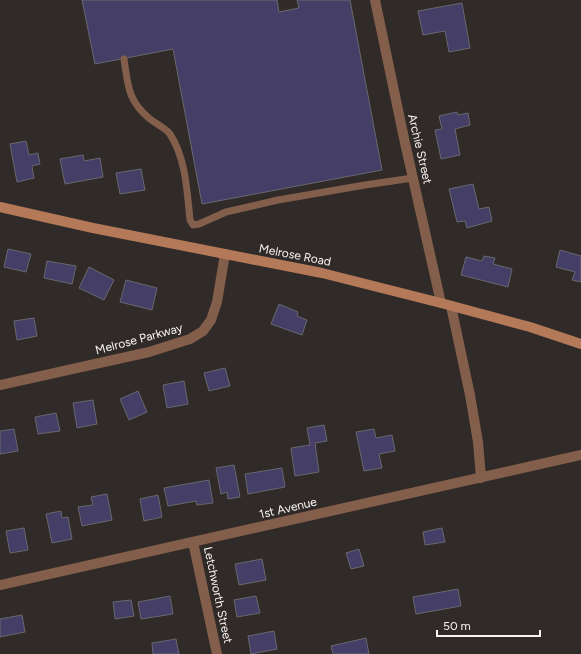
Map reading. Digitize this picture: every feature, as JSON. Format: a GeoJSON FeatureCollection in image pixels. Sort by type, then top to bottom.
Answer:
{"type":"FeatureCollection","features":[{"type":"Feature","properties":{"kind":"street","name":"Archie Street"},"geometry":{"type":"LineString","coordinates":[[375,0],[413,178],[446,304],[456,332],[470,395],[478,442],[481,478]]}},
{"type":"Feature","properties":{"kind":"street","name":"Melrose Road"},"geometry":{"type":"LineString","coordinates":[[0,207],[93,228],[322,273],[530,327],[581,344]]}},
{"type":"Feature","properties":{"kind":"street","name":"Melrose Parkway"},"geometry":{"type":"LineString","coordinates":[[0,385],[149,352],[190,339],[203,331],[211,320],[217,302],[225,254]]}},
{"type":"Feature","properties":{"kind":"street","name":"1st Avenue"},"geometry":{"type":"LineString","coordinates":[[0,585],[581,455]]}},
{"type":"Feature","properties":{"kind":"street","name":"Letchworth Street"},"geometry":{"type":"LineString","coordinates":[[193,542],[217,654]]}},
{"type":"Feature","properties":{"kind":"lane"},"geometry":{"type":"LineString","coordinates":[[124,59],[130,92],[140,110],[169,132],[180,153],[186,183],[190,220],[193,225],[199,224],[226,212],[278,200],[413,178]]}},
{"type":"Feature","properties":{"kind":"building"},"geometry":{"type":"Polygon","coordinates":[[[82,0],[277,0],[279,12],[299,8],[297,0],[350,0],[382,170],[202,204],[173,49],[95,64],[82,0]]]}},
{"type":"Feature","properties":{"kind":"building"},"geometry":{"type":"Polygon","coordinates":[[[462,3],[470,48],[449,52],[445,31],[423,35],[418,11],[462,3]]]}},
{"type":"Feature","properties":{"kind":"building"},"geometry":{"type":"Polygon","coordinates":[[[457,112],[458,115],[468,113],[470,125],[455,129],[460,155],[441,159],[435,130],[442,129],[439,116],[457,112]]]}},
{"type":"Feature","properties":{"kind":"building"},"geometry":{"type":"Polygon","coordinates":[[[26,141],[29,155],[38,153],[40,164],[32,166],[34,178],[17,182],[10,144],[26,141]]]}},
{"type":"Feature","properties":{"kind":"building"},"geometry":{"type":"Polygon","coordinates":[[[83,155],[84,161],[100,158],[103,177],[65,184],[60,159],[83,155]]]}},
{"type":"Feature","properties":{"kind":"building"},"geometry":{"type":"Polygon","coordinates":[[[141,169],[145,190],[120,194],[116,173],[141,169]]]}},
{"type":"Feature","properties":{"kind":"building"},"geometry":{"type":"Polygon","coordinates":[[[473,184],[479,209],[489,207],[492,221],[467,228],[465,221],[457,222],[449,189],[473,184]]]}},
{"type":"Feature","properties":{"kind":"building"},"geometry":{"type":"Polygon","coordinates":[[[8,249],[31,254],[26,272],[4,267],[8,249]]]}},
{"type":"Feature","properties":{"kind":"building"},"geometry":{"type":"Polygon","coordinates":[[[560,250],[581,256],[581,282],[572,280],[575,272],[556,267],[560,250]]]}},
{"type":"Feature","properties":{"kind":"building"},"geometry":{"type":"Polygon","coordinates":[[[484,256],[495,258],[493,264],[512,269],[508,287],[461,275],[466,257],[482,261],[484,256]]]}},
{"type":"Feature","properties":{"kind":"building"},"geometry":{"type":"Polygon","coordinates":[[[47,261],[76,266],[72,284],[44,278],[47,261]]]}},
{"type":"Feature","properties":{"kind":"building"},"geometry":{"type":"Polygon","coordinates":[[[89,267],[114,280],[104,300],[79,288],[89,267]]]}},
{"type":"Feature","properties":{"kind":"building"},"geometry":{"type":"Polygon","coordinates":[[[126,280],[157,288],[152,310],[120,302],[126,280]]]}},
{"type":"Feature","properties":{"kind":"building"},"geometry":{"type":"Polygon","coordinates":[[[279,304],[298,312],[297,316],[307,320],[302,335],[271,324],[279,304]]]}},
{"type":"Feature","properties":{"kind":"building"},"geometry":{"type":"Polygon","coordinates":[[[34,318],[37,336],[17,340],[14,321],[34,318]]]}},
{"type":"Feature","properties":{"kind":"building"},"geometry":{"type":"Polygon","coordinates":[[[225,368],[230,386],[209,391],[204,373],[225,368]]]}},
{"type":"Feature","properties":{"kind":"building"},"geometry":{"type":"Polygon","coordinates":[[[184,381],[188,404],[167,408],[163,385],[184,381]]]}},
{"type":"Feature","properties":{"kind":"building"},"geometry":{"type":"Polygon","coordinates":[[[138,391],[147,412],[129,420],[120,399],[138,391]]]}},
{"type":"Feature","properties":{"kind":"building"},"geometry":{"type":"Polygon","coordinates":[[[93,400],[97,424],[77,428],[73,403],[93,400]]]}},
{"type":"Feature","properties":{"kind":"building"},"geometry":{"type":"Polygon","coordinates":[[[56,413],[60,431],[38,434],[35,417],[56,413]]]}},
{"type":"Feature","properties":{"kind":"building"},"geometry":{"type":"Polygon","coordinates":[[[324,425],[327,441],[315,443],[319,472],[295,476],[291,448],[310,445],[307,428],[324,425]]]}},
{"type":"Feature","properties":{"kind":"building"},"geometry":{"type":"Polygon","coordinates":[[[14,429],[18,451],[0,454],[0,431],[14,429]]]}},
{"type":"Feature","properties":{"kind":"building"},"geometry":{"type":"Polygon","coordinates":[[[374,429],[376,438],[392,435],[395,451],[379,454],[382,468],[364,471],[356,432],[374,429]]]}},
{"type":"Feature","properties":{"kind":"building"},"geometry":{"type":"Polygon","coordinates":[[[234,465],[240,497],[228,499],[227,492],[221,494],[216,468],[234,465]]]}},
{"type":"Feature","properties":{"kind":"building"},"geometry":{"type":"Polygon","coordinates":[[[282,468],[285,487],[248,494],[245,474],[282,468]]]}},
{"type":"Feature","properties":{"kind":"building"},"geometry":{"type":"Polygon","coordinates":[[[209,480],[213,503],[197,505],[196,501],[168,506],[164,488],[209,480]]]}},
{"type":"Feature","properties":{"kind":"building"},"geometry":{"type":"Polygon","coordinates":[[[107,494],[112,520],[82,526],[78,507],[93,505],[91,497],[107,494]]]}},
{"type":"Feature","properties":{"kind":"building"},"geometry":{"type":"Polygon","coordinates":[[[158,495],[162,517],[144,521],[140,499],[158,495]]]}},
{"type":"Feature","properties":{"kind":"building"},"geometry":{"type":"Polygon","coordinates":[[[61,511],[62,518],[68,517],[72,539],[52,543],[46,514],[61,511]]]}},
{"type":"Feature","properties":{"kind":"building"},"geometry":{"type":"Polygon","coordinates":[[[24,528],[28,550],[10,553],[6,531],[24,528]]]}},
{"type":"Feature","properties":{"kind":"building"},"geometry":{"type":"Polygon","coordinates":[[[442,528],[445,542],[425,545],[423,532],[442,528]]]}},
{"type":"Feature","properties":{"kind":"building"},"geometry":{"type":"Polygon","coordinates":[[[359,549],[364,566],[351,569],[346,553],[359,549]]]}},
{"type":"Feature","properties":{"kind":"building"},"geometry":{"type":"Polygon","coordinates":[[[262,559],[266,580],[239,585],[235,564],[262,559]]]}},
{"type":"Feature","properties":{"kind":"building"},"geometry":{"type":"Polygon","coordinates":[[[458,589],[461,606],[416,614],[413,597],[458,589]]]}},
{"type":"Feature","properties":{"kind":"building"},"geometry":{"type":"Polygon","coordinates":[[[170,596],[173,614],[141,619],[138,602],[170,596]]]}},
{"type":"Feature","properties":{"kind":"building"},"geometry":{"type":"Polygon","coordinates":[[[256,596],[260,613],[237,617],[234,600],[256,596]]]}},
{"type":"Feature","properties":{"kind":"building"},"geometry":{"type":"Polygon","coordinates":[[[131,600],[134,616],[115,619],[113,602],[131,600]]]}},
{"type":"Feature","properties":{"kind":"building"},"geometry":{"type":"Polygon","coordinates":[[[22,615],[25,632],[0,637],[0,619],[22,615]]]}},
{"type":"Feature","properties":{"kind":"building"},"geometry":{"type":"Polygon","coordinates":[[[274,631],[277,649],[251,654],[248,636],[274,631]]]}},
{"type":"Feature","properties":{"kind":"building"},"geometry":{"type":"Polygon","coordinates":[[[366,638],[369,654],[333,654],[331,646],[366,638]]]}},
{"type":"Feature","properties":{"kind":"building"},"geometry":{"type":"Polygon","coordinates":[[[176,639],[179,654],[153,654],[152,643],[176,639]]]}}]}
